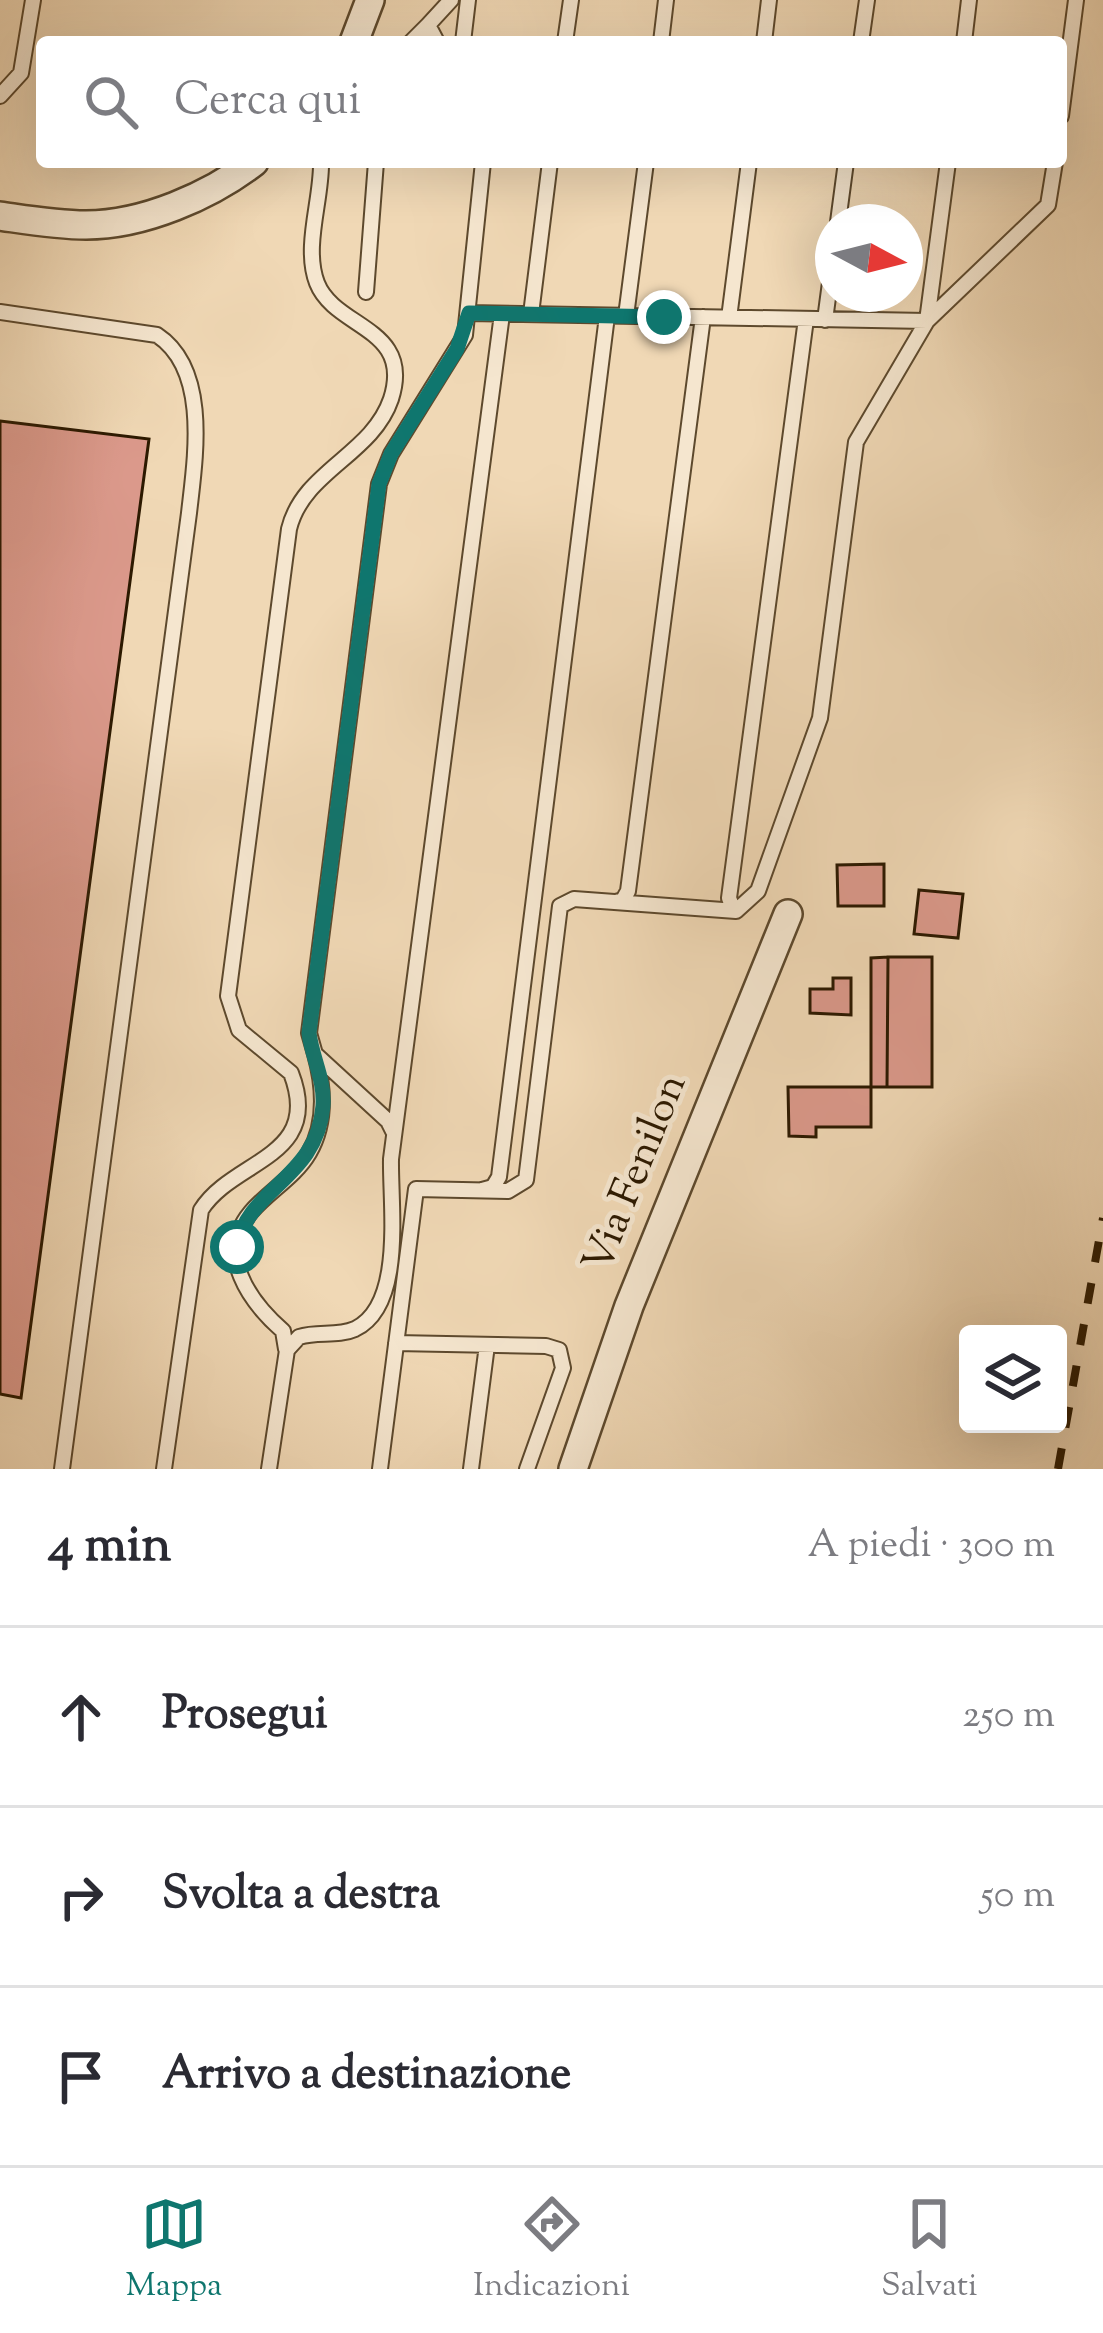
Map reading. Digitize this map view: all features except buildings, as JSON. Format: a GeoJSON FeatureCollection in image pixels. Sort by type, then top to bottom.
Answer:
{"type":"FeatureCollection","features":[{"type":"Feature","properties":{"kind":"street"},"geometry":{"type":"LineString","coordinates":[[356,36],[370,0]]}},
{"type":"Feature","properties":{"kind":"street"},"geometry":{"type":"LineString","coordinates":[[0,216],[87,225],[134,219],[213,187],[244,168]]}},
{"type":"Feature","properties":{"kind":"street","name":"Via Fenilon"},"geometry":{"type":"LineString","coordinates":[[573,1469],[629,1306],[788,914]]}},
{"type":"Feature","properties":{"kind":"lane"},"geometry":{"type":"LineString","coordinates":[[0,96],[21,73],[33,0]]}},
{"type":"Feature","properties":{"kind":"lane"},"geometry":{"type":"LineString","coordinates":[[417,36],[452,0]]}},
{"type":"Feature","properties":{"kind":"lane"},"geometry":{"type":"LineString","coordinates":[[465,36],[469,0]]}},
{"type":"Feature","properties":{"kind":"lane"},"geometry":{"type":"LineString","coordinates":[[567,36],[571,0]]}},
{"type":"Feature","properties":{"kind":"lane"},"geometry":{"type":"LineString","coordinates":[[662,36],[666,0]]}},
{"type":"Feature","properties":{"kind":"lane"},"geometry":{"type":"LineString","coordinates":[[765,36],[769,0]]}},
{"type":"Feature","properties":{"kind":"lane"},"geometry":{"type":"LineString","coordinates":[[862,36],[867,0]]}},
{"type":"Feature","properties":{"kind":"lane"},"geometry":{"type":"LineString","coordinates":[[965,36],[969,0]]}},
{"type":"Feature","properties":{"kind":"lane"},"geometry":{"type":"LineString","coordinates":[[1067,70],[1076,0]]}},
{"type":"Feature","properties":{"kind":"lane"},"geometry":{"type":"LineString","coordinates":[[428,25],[434,36]]}},
{"type":"Feature","properties":{"kind":"lane"},"geometry":{"type":"LineString","coordinates":[[164,1469],[201,1210],[214,1193],[274,1154],[289,1135],[297,1111],[291,1072],[239,1030],[228,996],[292,514],[307,491],[376,428],[393,390],[392,365],[382,341],[327,298],[315,280],[312,259],[320,168]]}},
{"type":"Feature","properties":{"kind":"lane"},"geometry":{"type":"LineString","coordinates":[[366,292],[376,168]]}},
{"type":"Feature","properties":{"kind":"lane"},"geometry":{"type":"LineString","coordinates":[[269,1469],[284,1331],[254,1304],[243,1286],[237,1247],[250,1214],[288,1179],[313,1146],[323,1103],[309,1033],[379,484],[391,454],[457,349],[469,313],[482,168]]}},
{"type":"Feature","properties":{"kind":"lane"},"geometry":{"type":"LineString","coordinates":[[531,314],[549,168]]}},
{"type":"Feature","properties":{"kind":"lane"},"geometry":{"type":"LineString","coordinates":[[626,316],[645,168]]}},
{"type":"Feature","properties":{"kind":"lane"},"geometry":{"type":"LineString","coordinates":[[729,318],[747,168]]}},
{"type":"Feature","properties":{"kind":"lane"},"geometry":{"type":"LineString","coordinates":[[840,204],[845,168]]}},
{"type":"Feature","properties":{"kind":"lane"},"geometry":{"type":"LineString","coordinates":[[927,322],[947,168]]}},
{"type":"Feature","properties":{"kind":"lane"},"geometry":{"type":"LineString","coordinates":[[391,1188],[516,1190],[528,1172],[560,907],[574,899],[727,911],[741,908],[758,891],[820,718],[856,442],[927,322],[1042,212],[1051,196],[1054,168]]}},
{"type":"Feature","properties":{"kind":"lane"},"geometry":{"type":"LineString","coordinates":[[0,312],[157,335],[174,349],[186,372],[194,420],[189,513],[62,1469]]}},
{"type":"Feature","properties":{"kind":"lane"},"geometry":{"type":"LineString","coordinates":[[825,320],[826,312]]}},
{"type":"Feature","properties":{"kind":"lane"},"geometry":{"type":"LineString","coordinates":[[469,313],[927,322]]}},
{"type":"Feature","properties":{"kind":"lane"},"geometry":{"type":"LineString","coordinates":[[284,1360],[299,1337],[350,1331],[379,1307],[391,1248],[394,1138],[502,314]]}},
{"type":"Feature","properties":{"kind":"lane"},"geometry":{"type":"LineString","coordinates":[[482,1190],[493,1187],[499,1177],[608,316]]}},
{"type":"Feature","properties":{"kind":"lane"},"geometry":{"type":"LineString","coordinates":[[616,902],[628,890],[703,317]]}},
{"type":"Feature","properties":{"kind":"lane"},"geometry":{"type":"LineString","coordinates":[[741,908],[732,906],[729,898],[806,319]]}},
{"type":"Feature","properties":{"kind":"lane"},"geometry":{"type":"LineString","coordinates":[[315,1054],[388,1121],[394,1138]]}},
{"type":"Feature","properties":{"kind":"lane"},"geometry":{"type":"LineString","coordinates":[[380,1469],[416,1189]]}},
{"type":"Feature","properties":{"kind":"lane"},"geometry":{"type":"LineString","coordinates":[[396,1343],[554,1346],[562,1355],[563,1368],[527,1469]]}},
{"type":"Feature","properties":{"kind":"lane"},"geometry":{"type":"LineString","coordinates":[[471,1469],[487,1345]]}},
{"type":"Feature","properties":{"kind":"railway"},"geometry":{"type":"LineString","coordinates":[[1058,1469],[1103,1218]]}},
{"type":"Feature","properties":{"kind":"route"},"geometry":{"type":"LineString","coordinates":[[237,1247],[250,1214],[307,1157],[321,1117],[323,1089],[309,1033],[383,470],[465,335],[469,313],[664,317]]}}]}
